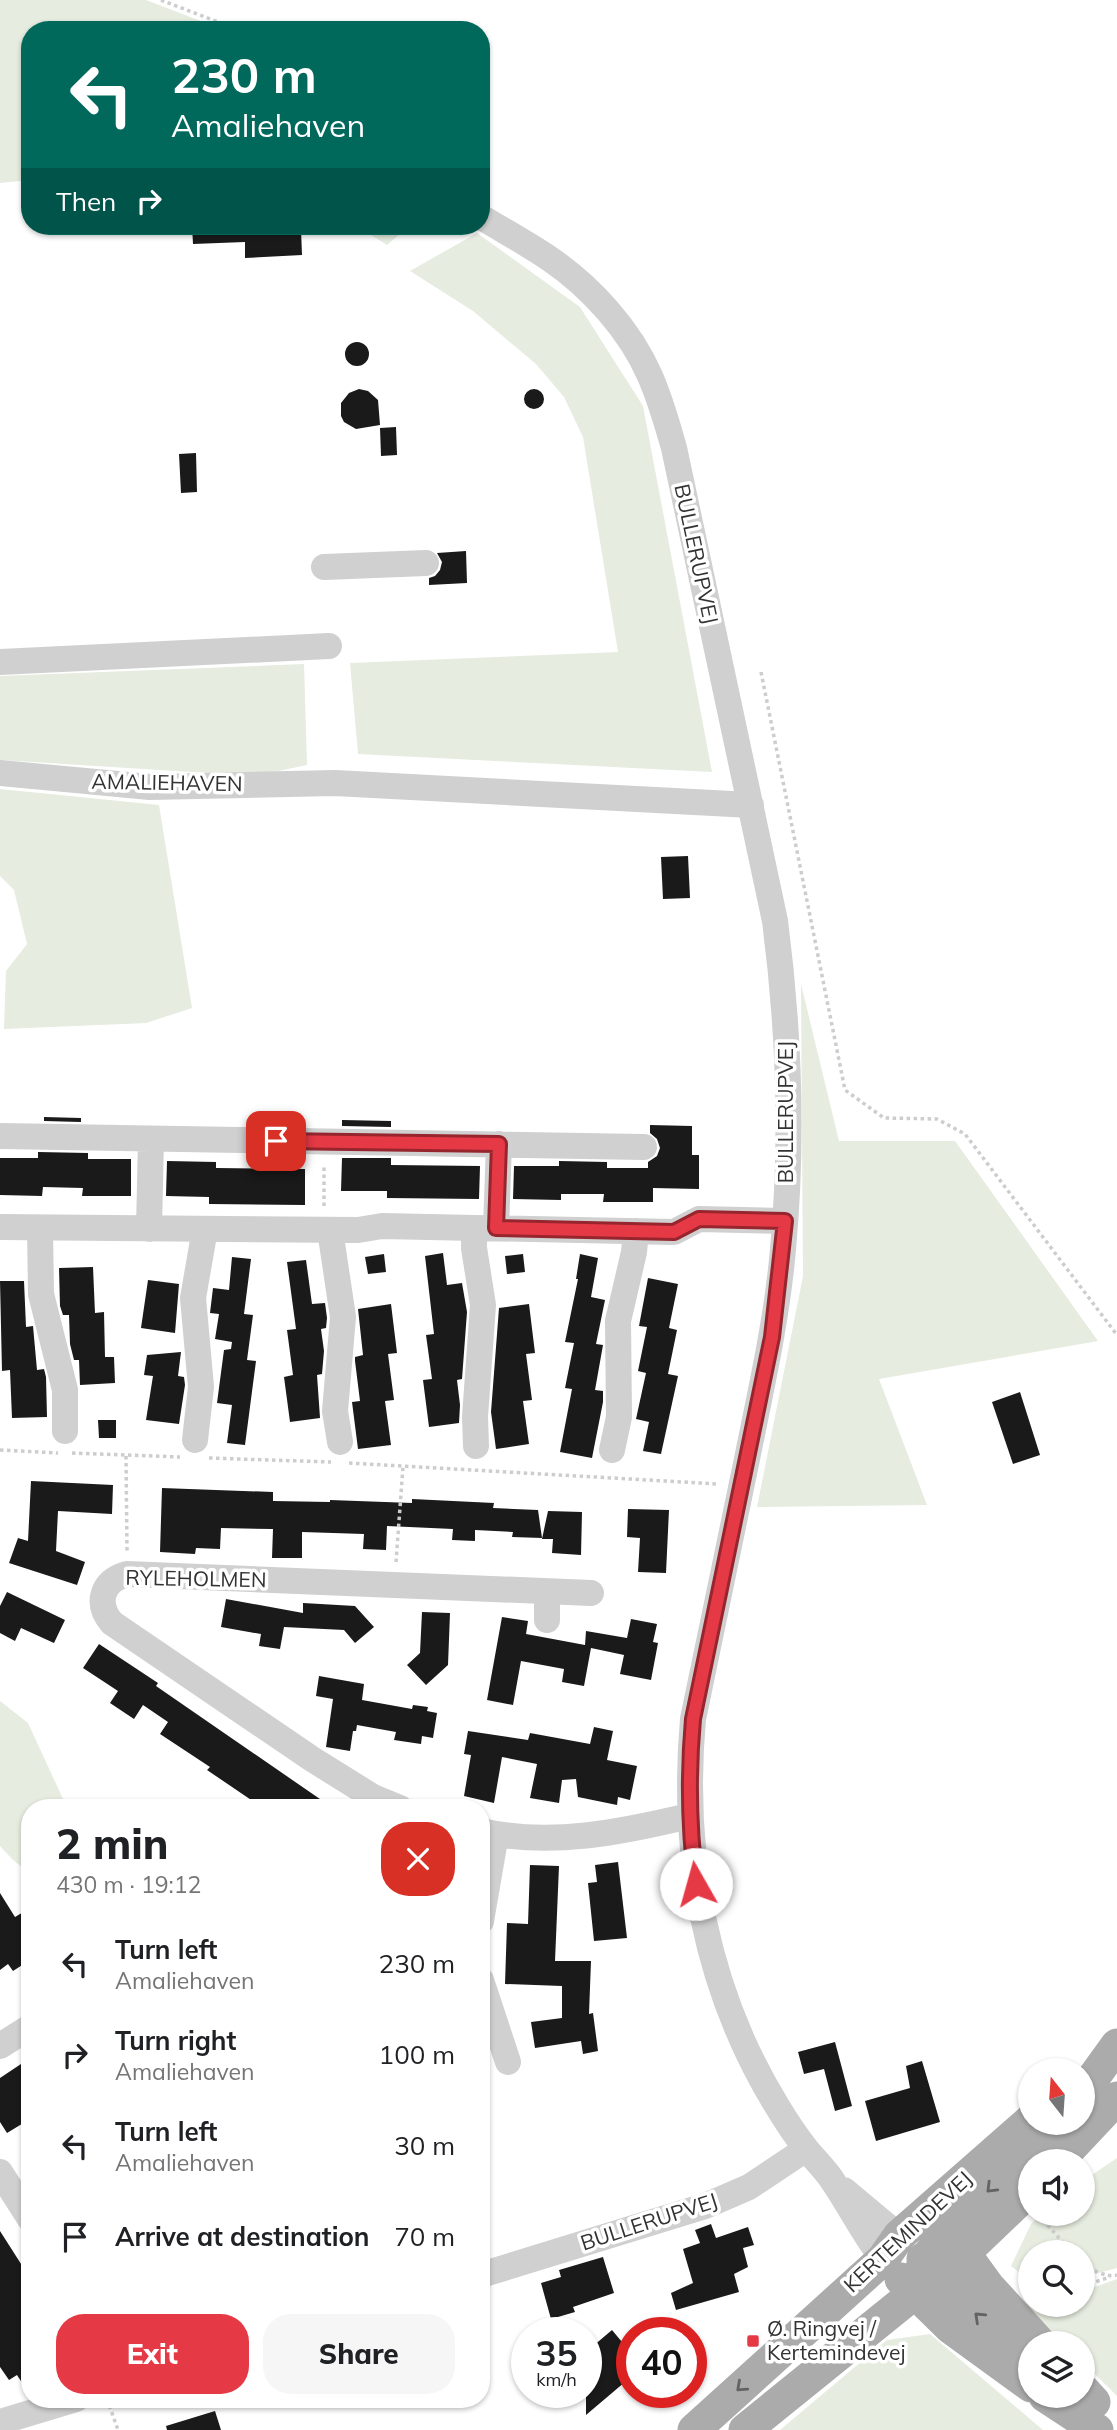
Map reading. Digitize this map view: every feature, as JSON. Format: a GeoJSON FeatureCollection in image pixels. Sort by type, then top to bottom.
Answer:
{"type":"FeatureCollection","features":[{"type":"Feature","properties":{"kind":"main road"},"geometry":{"type":"LineString","coordinates":[[1096,2062],[1117,2044]]}},
{"type":"Feature","properties":{"kind":"main road"},"geometry":{"type":"LineString","coordinates":[[1096,2074],[1117,2044]]}},
{"type":"Feature","properties":{"kind":"main road"},"geometry":{"type":"LineString","coordinates":[[1069,2149],[1117,2098]]}},
{"type":"Feature","properties":{"kind":"main road","name":"KERTEMINDEVEJ"},"geometry":{"type":"LineString","coordinates":[[745,2430],[1018,2134]]}},
{"type":"Feature","properties":{"kind":"main road"},"geometry":{"type":"LineString","coordinates":[[905,2259],[958,2221],[1044,2135]]}},
{"type":"Feature","properties":{"kind":"main road","name":"KERTEMINDEVEJ"},"geometry":{"type":"LineString","coordinates":[[694,2430],[905,2259],[964,2253],[1018,2201]]}},
{"type":"Feature","properties":{"kind":"main road"},"geometry":{"type":"LineString","coordinates":[[964,2253],[988,2286],[1029,2331]]}},
{"type":"Feature","properties":{"kind":"main road"},"geometry":{"type":"LineString","coordinates":[[905,2259],[1018,2353]]}},
{"type":"Feature","properties":{"kind":"main road"},"geometry":{"type":"LineString","coordinates":[[905,2259],[951,2328],[1018,2377]]}},
{"type":"Feature","properties":{"kind":"street","name":"BULLERUPVEJ"},"geometry":{"type":"LineString","coordinates":[[490,223],[551,260],[581,284],[613,317],[650,374],[674,447],[775,920],[782,968],[789,1103],[785,1221],[772,1337],[693,1719],[689,1765],[689,1816],[700,1912],[729,2011],[753,2064],[806,2149],[834,2182],[861,2230],[905,2259]]}},
{"type":"Feature","properties":{"kind":"street"},"geometry":{"type":"LineString","coordinates":[[324,567],[426,563]]}},
{"type":"Feature","properties":{"kind":"street"},"geometry":{"type":"LineString","coordinates":[[0,657],[329,646]]}},
{"type":"Feature","properties":{"kind":"street","name":"AMALIEHAVEN"},"geometry":{"type":"LineString","coordinates":[[0,773],[150,787],[335,783],[751,805]]}},
{"type":"Feature","properties":{"kind":"street"},"geometry":{"type":"LineString","coordinates":[[0,1136],[644,1147]]}},
{"type":"Feature","properties":{"kind":"street"},"geometry":{"type":"LineString","coordinates":[[149,1229],[151,1139]]}},
{"type":"Feature","properties":{"kind":"street"},"geometry":{"type":"LineString","coordinates":[[476,1446],[475,1417],[483,1304],[474,1248],[485,1228],[499,1144]]}},
{"type":"Feature","properties":{"kind":"street"},"geometry":{"type":"LineString","coordinates":[[0,1227],[358,1230],[382,1226],[674,1232],[699,1219],[785,1221]]}},
{"type":"Feature","properties":{"kind":"street"},"geometry":{"type":"LineString","coordinates":[[40,1228],[41,1294],[65,1390],[65,1431]]}},
{"type":"Feature","properties":{"kind":"street"},"geometry":{"type":"LineString","coordinates":[[195,1452],[201,1387],[193,1298],[205,1229]]}},
{"type":"Feature","properties":{"kind":"street"},"geometry":{"type":"LineString","coordinates":[[327,1230],[343,1317],[335,1411],[340,1442]]}},
{"type":"Feature","properties":{"kind":"street"},"geometry":{"type":"LineString","coordinates":[[612,1450],[619,1417],[618,1321],[634,1252],[636,1231]]}},
{"type":"Feature","properties":{"kind":"street","name":"RYLEHOLMEN"},"geometry":{"type":"LineString","coordinates":[[378,1799],[312,1759],[112,1623],[105,1615],[102,1605],[108,1584],[127,1574],[591,1593]]}},
{"type":"Feature","properties":{"kind":"street"},"geometry":{"type":"LineString","coordinates":[[547,1592],[547,1620]]}},
{"type":"Feature","properties":{"kind":"street"},"geometry":{"type":"LineString","coordinates":[[490,1832],[558,1838],[599,1835],[689,1816]]}},
{"type":"Feature","properties":{"kind":"street"},"geometry":{"type":"LineString","coordinates":[[490,2031],[508,2062]]}},
{"type":"Feature","properties":{"kind":"street"},"geometry":{"type":"LineString","coordinates":[[0,2046],[21,2033]]}},
{"type":"Feature","properties":{"kind":"street","name":"BULLERUPVEJ"},"geometry":{"type":"LineString","coordinates":[[490,2272],[705,2206],[749,2187],[806,2149]]}},
{"type":"Feature","properties":{"kind":"street"},"geometry":{"type":"LineString","coordinates":[[0,2172],[21,2206]]}},
{"type":"Feature","properties":{"kind":"street"},"geometry":{"type":"LineString","coordinates":[[0,2423],[48,2408]]}},
{"type":"Feature","properties":{"kind":"path"},"geometry":{"type":"LineString","coordinates":[[160,0],[215,21]]}},
{"type":"Feature","properties":{"kind":"path"},"geometry":{"type":"LineString","coordinates":[[761,672],[845,1090],[884,1118],[937,1119],[965,1134],[1117,1335]]}},
{"type":"Feature","properties":{"kind":"path"},"geometry":{"type":"LineString","coordinates":[[325,1142],[327,1230]]}},
{"type":"Feature","properties":{"kind":"path"},"geometry":{"type":"LineString","coordinates":[[0,1450],[126,1456],[195,1452],[403,1467],[741,1485]]}},
{"type":"Feature","properties":{"kind":"path"},"geometry":{"type":"LineString","coordinates":[[126,1456],[127,1574]]}},
{"type":"Feature","properties":{"kind":"path"},"geometry":{"type":"LineString","coordinates":[[395,1585],[403,1467]]}},
{"type":"Feature","properties":{"kind":"path"},"geometry":{"type":"LineString","coordinates":[[1048,2226],[1062,2240]]}},
{"type":"Feature","properties":{"kind":"path"},"geometry":{"type":"LineString","coordinates":[[1095,2270],[1114,2276]]}},
{"type":"Feature","properties":{"kind":"path"},"geometry":{"type":"LineString","coordinates":[[1095,2282],[1114,2276]]}},
{"type":"Feature","properties":{"kind":"path"},"geometry":{"type":"LineString","coordinates":[[110,2408],[118,2430]]}},
{"type":"Feature","properties":{"kind":"shaded area"},"geometry":{"type":"Polygon","coordinates":[[[0,0],[146,0],[201,21],[21,21],[21,181],[0,183],[0,0]]]}},
{"type":"Feature","properties":{"kind":"shaded area"},"geometry":{"type":"Polygon","coordinates":[[[371,235],[399,235],[387,245],[371,235]]]}},
{"type":"Feature","properties":{"kind":"shaded area"},"geometry":{"type":"Polygon","coordinates":[[[473,235],[480,235],[580,307],[643,406],[712,772],[358,754],[350,663],[618,652],[583,437],[564,397],[536,364],[473,311],[410,271],[473,235]]]}},
{"type":"Feature","properties":{"kind":"shaded area"},"geometry":{"type":"Polygon","coordinates":[[[304,664],[307,765],[255,776],[0,760],[0,676],[304,664]]]}},
{"type":"Feature","properties":{"kind":"shaded area"},"geometry":{"type":"Polygon","coordinates":[[[0,789],[159,805],[192,1008],[146,1023],[4,1029],[6,971],[27,944],[14,890],[0,876],[0,789]]]}},
{"type":"Feature","properties":{"kind":"shaded area"},"geometry":{"type":"Polygon","coordinates":[[[801,984],[839,1141],[955,1141],[1098,1341],[879,1379],[927,1505],[757,1507],[803,1276],[801,984]]]}},
{"type":"Feature","properties":{"kind":"shaded area"},"geometry":{"type":"Polygon","coordinates":[[[0,1701],[28,1723],[63,1799],[21,1799],[21,1866],[0,1846],[0,1701]]]}},
{"type":"Feature","properties":{"kind":"shaded area"},"geometry":{"type":"Polygon","coordinates":[[[1117,2158],[1117,2268],[1095,2274],[1095,2240],[1023,2240],[1030,2226],[1095,2226],[1095,2173],[1117,2158]]]}},
{"type":"Feature","properties":{"kind":"shaded area"},"geometry":{"type":"Polygon","coordinates":[[[1018,2251],[1018,2272],[1011,2266],[1018,2251]]]}},
{"type":"Feature","properties":{"kind":"shaded area"},"geometry":{"type":"Polygon","coordinates":[[[1117,2279],[1117,2396],[1095,2374],[1095,2331],[1052,2331],[1037,2317],[1095,2317],[1095,2287],[1117,2279]]]}},
{"type":"Feature","properties":{"kind":"shaded area"},"geometry":{"type":"Polygon","coordinates":[[[930,2334],[1043,2430],[780,2430],[887,2340],[930,2334]]]}},
{"type":"Feature","properties":{"kind":"building"},"geometry":{"type":"Polygon","coordinates":[[[192,235],[301,235],[302,255],[245,258],[245,242],[193,244],[192,235]]]}},
{"type":"Feature","properties":{"kind":"building"},"geometry":{"type":"Polygon","coordinates":[[[357,342],[366,345],[369,354],[366,363],[357,366],[348,363],[345,354],[348,345],[357,342]]]}},
{"type":"Feature","properties":{"kind":"building"},"geometry":{"type":"Polygon","coordinates":[[[359,389],[368,391],[378,400],[380,425],[356,429],[344,422],[341,403],[349,393],[359,389]]]}},
{"type":"Feature","properties":{"kind":"building"},"geometry":{"type":"Polygon","coordinates":[[[530,389],[538,389],[544,399],[538,409],[530,409],[524,403],[524,395],[530,389]]]}},
{"type":"Feature","properties":{"kind":"building"},"geometry":{"type":"Polygon","coordinates":[[[396,427],[397,455],[381,456],[380,428],[396,427]]]}},
{"type":"Feature","properties":{"kind":"building"},"geometry":{"type":"Polygon","coordinates":[[[196,453],[197,492],[181,493],[179,454],[196,453]]]}},
{"type":"Feature","properties":{"kind":"building"},"geometry":{"type":"Polygon","coordinates":[[[466,551],[467,583],[429,585],[429,578],[440,570],[442,562],[437,553],[466,551]]]}},
{"type":"Feature","properties":{"kind":"building"},"geometry":{"type":"Polygon","coordinates":[[[688,856],[690,898],[663,899],[661,857],[688,856]]]}},
{"type":"Feature","properties":{"kind":"building"},"geometry":{"type":"Polygon","coordinates":[[[44,1117],[81,1118],[81,1122],[44,1121],[44,1117]]]}},
{"type":"Feature","properties":{"kind":"building"},"geometry":{"type":"Polygon","coordinates":[[[342,1120],[391,1121],[391,1127],[342,1126],[342,1120]]]}},
{"type":"Feature","properties":{"kind":"building"},"geometry":{"type":"Polygon","coordinates":[[[650,1125],[692,1126],[692,1155],[699,1155],[699,1189],[653,1188],[653,1202],[603,1202],[604,1194],[561,1194],[561,1200],[513,1199],[514,1166],[559,1166],[559,1161],[607,1162],[607,1168],[648,1168],[648,1162],[657,1156],[660,1148],[657,1139],[650,1133],[650,1125]]]}},
{"type":"Feature","properties":{"kind":"building"},"geometry":{"type":"Polygon","coordinates":[[[38,1152],[88,1153],[88,1159],[131,1159],[131,1196],[82,1196],[83,1188],[43,1187],[42,1196],[0,1195],[0,1158],[38,1158],[38,1152]]]}},
{"type":"Feature","properties":{"kind":"building"},"geometry":{"type":"Polygon","coordinates":[[[342,1158],[391,1158],[391,1165],[480,1166],[479,1199],[387,1198],[387,1191],[341,1191],[342,1158]]]}},
{"type":"Feature","properties":{"kind":"building"},"geometry":{"type":"Polygon","coordinates":[[[167,1161],[216,1162],[216,1168],[305,1169],[305,1205],[209,1204],[209,1197],[166,1196],[167,1161]]]}},
{"type":"Feature","properties":{"kind":"building"},"geometry":{"type":"Polygon","coordinates":[[[443,1253],[447,1285],[462,1283],[467,1312],[462,1379],[457,1380],[459,1423],[429,1427],[423,1380],[432,1379],[426,1335],[434,1334],[425,1256],[443,1253]]]}},
{"type":"Feature","properties":{"kind":"building"},"geometry":{"type":"Polygon","coordinates":[[[384,1254],[386,1272],[368,1274],[365,1257],[384,1254]]]}},
{"type":"Feature","properties":{"kind":"building"},"geometry":{"type":"Polygon","coordinates":[[[523,1254],[525,1272],[507,1274],[505,1256],[523,1254]]]}},
{"type":"Feature","properties":{"kind":"building"},"geometry":{"type":"Polygon","coordinates":[[[580,1254],[598,1258],[591,1297],[605,1300],[596,1344],[603,1345],[595,1390],[603,1391],[603,1402],[592,1458],[560,1452],[572,1389],[565,1388],[574,1343],[565,1342],[578,1279],[580,1254]]]}},
{"type":"Feature","properties":{"kind":"building"},"geometry":{"type":"Polygon","coordinates":[[[232,1257],[251,1259],[244,1314],[253,1315],[247,1360],[256,1361],[245,1445],[227,1443],[232,1405],[217,1403],[224,1350],[231,1349],[232,1342],[215,1339],[219,1314],[210,1313],[213,1288],[229,1290],[232,1257]]]}},
{"type":"Feature","properties":{"kind":"building"},"geometry":{"type":"Polygon","coordinates":[[[306,1260],[312,1304],[325,1303],[327,1318],[326,1328],[321,1329],[324,1351],[322,1374],[317,1375],[320,1418],[290,1422],[284,1377],[293,1375],[287,1330],[296,1329],[287,1262],[306,1260]]]}},
{"type":"Feature","properties":{"kind":"building"},"geometry":{"type":"Polygon","coordinates":[[[93,1267],[95,1313],[104,1312],[105,1357],[114,1357],[115,1383],[80,1385],[79,1360],[74,1360],[70,1344],[69,1315],[63,1315],[60,1306],[59,1268],[93,1267]]]}},
{"type":"Feature","properties":{"kind":"building"},"geometry":{"type":"Polygon","coordinates":[[[648,1278],[678,1284],[669,1328],[677,1330],[668,1374],[678,1376],[661,1454],[643,1451],[649,1422],[636,1419],[646,1373],[638,1371],[647,1327],[639,1326],[648,1278]]]}},
{"type":"Feature","properties":{"kind":"building"},"geometry":{"type":"Polygon","coordinates":[[[148,1280],[179,1284],[175,1333],[141,1328],[148,1280]]]}},
{"type":"Feature","properties":{"kind":"building"},"geometry":{"type":"Polygon","coordinates":[[[0,1281],[24,1281],[26,1327],[33,1326],[37,1370],[44,1369],[46,1377],[47,1417],[12,1418],[10,1370],[2,1371],[0,1281]]]}},
{"type":"Feature","properties":{"kind":"building"},"geometry":{"type":"Polygon","coordinates":[[[391,1304],[397,1353],[388,1354],[394,1400],[385,1401],[391,1445],[358,1449],[352,1402],[360,1401],[355,1357],[363,1355],[358,1309],[391,1304]]]}},
{"type":"Feature","properties":{"kind":"building"},"geometry":{"type":"Polygon","coordinates":[[[529,1304],[535,1353],[526,1354],[532,1400],[523,1401],[529,1444],[496,1449],[491,1412],[499,1308],[529,1304]]]}},
{"type":"Feature","properties":{"kind":"building"},"geometry":{"type":"Polygon","coordinates":[[[181,1352],[178,1376],[184,1377],[185,1385],[179,1424],[146,1420],[153,1376],[144,1375],[147,1355],[181,1352]]]}},
{"type":"Feature","properties":{"kind":"building"},"geometry":{"type":"Polygon","coordinates":[[[1020,1392],[1040,1455],[1013,1464],[992,1402],[1020,1392]]]}},
{"type":"Feature","properties":{"kind":"building"},"geometry":{"type":"Polygon","coordinates":[[[98,1420],[116,1420],[116,1438],[99,1438],[98,1420]]]}},
{"type":"Feature","properties":{"kind":"building"},"geometry":{"type":"Polygon","coordinates":[[[31,1481],[113,1485],[112,1514],[58,1511],[56,1551],[85,1562],[77,1585],[9,1563],[18,1538],[28,1541],[31,1481]]]}},
{"type":"Feature","properties":{"kind":"building"},"geometry":{"type":"Polygon","coordinates":[[[162,1488],[273,1492],[273,1501],[412,1503],[412,1499],[494,1503],[493,1508],[538,1510],[542,1538],[512,1537],[513,1532],[475,1530],[475,1541],[452,1540],[453,1529],[387,1526],[386,1550],[363,1549],[364,1534],[302,1532],[302,1558],[272,1558],[273,1529],[221,1528],[220,1549],[196,1548],[195,1554],[160,1552],[162,1488]]]}},
{"type":"Feature","properties":{"kind":"building"},"geometry":{"type":"Polygon","coordinates":[[[628,1509],[669,1510],[666,1573],[638,1572],[640,1538],[627,1537],[628,1509]]]}},
{"type":"Feature","properties":{"kind":"building"},"geometry":{"type":"Polygon","coordinates":[[[548,1511],[582,1512],[581,1555],[552,1553],[553,1539],[542,1539],[548,1511]]]}},
{"type":"Feature","properties":{"kind":"building"},"geometry":{"type":"Polygon","coordinates":[[[7,1592],[65,1620],[54,1643],[21,1628],[15,1641],[0,1633],[0,1606],[7,1592]]]}},
{"type":"Feature","properties":{"kind":"building"},"geometry":{"type":"Polygon","coordinates":[[[226,1599],[303,1613],[303,1603],[355,1606],[374,1627],[355,1643],[344,1630],[284,1627],[280,1649],[259,1646],[261,1634],[221,1627],[226,1599]]]}},
{"type":"Feature","properties":{"kind":"building"},"geometry":{"type":"Polygon","coordinates":[[[422,1612],[450,1613],[448,1665],[426,1685],[407,1665],[420,1653],[422,1612]]]}},
{"type":"Feature","properties":{"kind":"building"},"geometry":{"type":"Polygon","coordinates":[[[502,1617],[528,1621],[526,1634],[585,1645],[586,1631],[627,1638],[631,1619],[657,1624],[653,1642],[658,1643],[651,1680],[620,1674],[624,1655],[591,1648],[584,1686],[562,1682],[564,1669],[521,1661],[513,1705],[487,1700],[502,1617]]]}},
{"type":"Feature","properties":{"kind":"building"},"geometry":{"type":"Polygon","coordinates":[[[99,1644],[320,1799],[250,1799],[207,1770],[210,1767],[160,1734],[168,1722],[143,1705],[134,1719],[110,1703],[118,1691],[83,1668],[99,1644]]]}},
{"type":"Feature","properties":{"kind":"building"},"geometry":{"type":"Polygon","coordinates":[[[319,1676],[364,1684],[362,1700],[412,1709],[413,1705],[428,1707],[427,1711],[437,1713],[433,1738],[422,1736],[421,1744],[394,1740],[396,1732],[357,1725],[356,1731],[353,1731],[350,1751],[326,1747],[333,1699],[316,1696],[319,1676]]]}},
{"type":"Feature","properties":{"kind":"building"},"geometry":{"type":"Polygon","coordinates":[[[594,1727],[613,1731],[607,1760],[637,1766],[630,1800],[618,1797],[617,1805],[578,1797],[576,1779],[562,1780],[559,1803],[530,1798],[537,1764],[502,1757],[494,1803],[490,1802],[490,1799],[464,1796],[471,1755],[464,1754],[468,1731],[528,1740],[530,1733],[590,1744],[594,1727]]]}},
{"type":"Feature","properties":{"kind":"building"},"geometry":{"type":"Polygon","coordinates":[[[618,1862],[627,1938],[594,1941],[588,1883],[597,1882],[595,1865],[618,1862]]]}},
{"type":"Feature","properties":{"kind":"building"},"geometry":{"type":"Polygon","coordinates":[[[530,1865],[559,1866],[555,1961],[591,1961],[589,2014],[593,2013],[598,2051],[583,2054],[581,2041],[535,2048],[531,2022],[562,2018],[562,1986],[505,1984],[507,1923],[528,1924],[530,1865]]]}},
{"type":"Feature","properties":{"kind":"building"},"geometry":{"type":"Polygon","coordinates":[[[0,1893],[15,1917],[21,1913],[21,1966],[13,1971],[8,1964],[0,1970],[0,1893]]]}},
{"type":"Feature","properties":{"kind":"building"},"geometry":{"type":"Polygon","coordinates":[[[835,2042],[852,2106],[835,2111],[824,2069],[804,2074],[798,2052],[835,2042]]]}},
{"type":"Feature","properties":{"kind":"building"},"geometry":{"type":"Polygon","coordinates":[[[922,2061],[940,2122],[876,2141],[865,2101],[910,2088],[906,2066],[922,2061]]]}},
{"type":"Feature","properties":{"kind":"building"},"geometry":{"type":"Polygon","coordinates":[[[21,2064],[21,2124],[7,2133],[0,2122],[0,2078],[21,2064]]]}},
{"type":"Feature","properties":{"kind":"building"},"geometry":{"type":"Polygon","coordinates":[[[711,2224],[716,2238],[748,2227],[754,2245],[743,2248],[748,2267],[734,2274],[739,2292],[676,2310],[671,2293],[693,2283],[683,2249],[700,2243],[695,2230],[711,2224]]]}},
{"type":"Feature","properties":{"kind":"building"},"geometry":{"type":"Polygon","coordinates":[[[0,2231],[21,2264],[21,2381],[17,2375],[9,2380],[0,2367],[0,2231]]]}},
{"type":"Feature","properties":{"kind":"building"},"geometry":{"type":"Polygon","coordinates":[[[603,2257],[614,2293],[573,2307],[575,2312],[550,2317],[541,2283],[561,2277],[559,2270],[603,2257]]]}},
{"type":"Feature","properties":{"kind":"building"},"geometry":{"type":"Polygon","coordinates":[[[612,2330],[616,2335],[616,2390],[602,2401],[602,2338],[612,2330]]]}},
{"type":"Feature","properties":{"kind":"building"},"geometry":{"type":"Polygon","coordinates":[[[215,2411],[221,2430],[167,2430],[166,2426],[215,2411]]]}},
{"type":"Feature","properties":{"kind":"place","name":"Ø. Ringvej / Kertemindevej"},"geometry":{"type":"Point","coordinates":[753,2341]}},
{"type":"Feature","properties":{"kind":"route"},"geometry":{"type":"LineString","coordinates":[[276,1141],[499,1144],[496,1228],[674,1232],[699,1219],[785,1221],[772,1337],[693,1719],[689,1765],[689,1816],[696,1884]]}}]}
